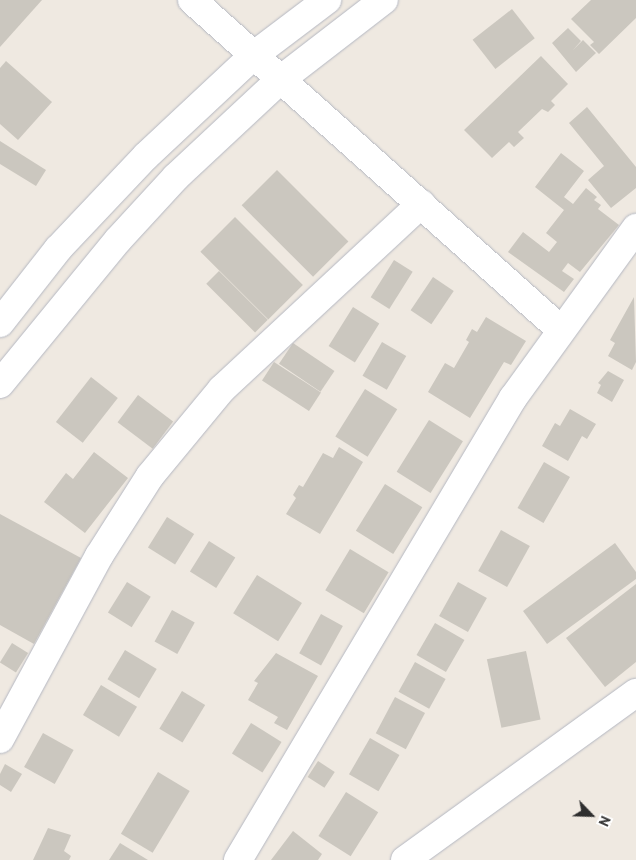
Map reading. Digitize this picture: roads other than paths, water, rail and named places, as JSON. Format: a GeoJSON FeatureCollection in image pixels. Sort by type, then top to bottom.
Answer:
{"type":"FeatureCollection","features":[{"type":"Feature","properties":{"kind":"street"},"geometry":{"type":"LineString","coordinates":[[192,0],[560,329]]}},
{"type":"Feature","properties":{"kind":"street"},"geometry":{"type":"LineString","coordinates":[[0,323],[58,250],[146,156],[253,56],[327,0]]}},
{"type":"Feature","properties":{"kind":"street"},"geometry":{"type":"LineString","coordinates":[[0,384],[125,233],[176,177],[280,80],[384,0]]}},
{"type":"Feature","properties":{"kind":"street"},"geometry":{"type":"LineString","coordinates":[[0,739],[94,565],[150,476],[222,389],[421,204]]}},
{"type":"Feature","properties":{"kind":"street"},"geometry":{"type":"LineString","coordinates":[[238,860],[513,398],[560,329],[636,228]]}},
{"type":"Feature","properties":{"kind":"street"},"geometry":{"type":"LineString","coordinates":[[405,860],[636,693]]}}]}
